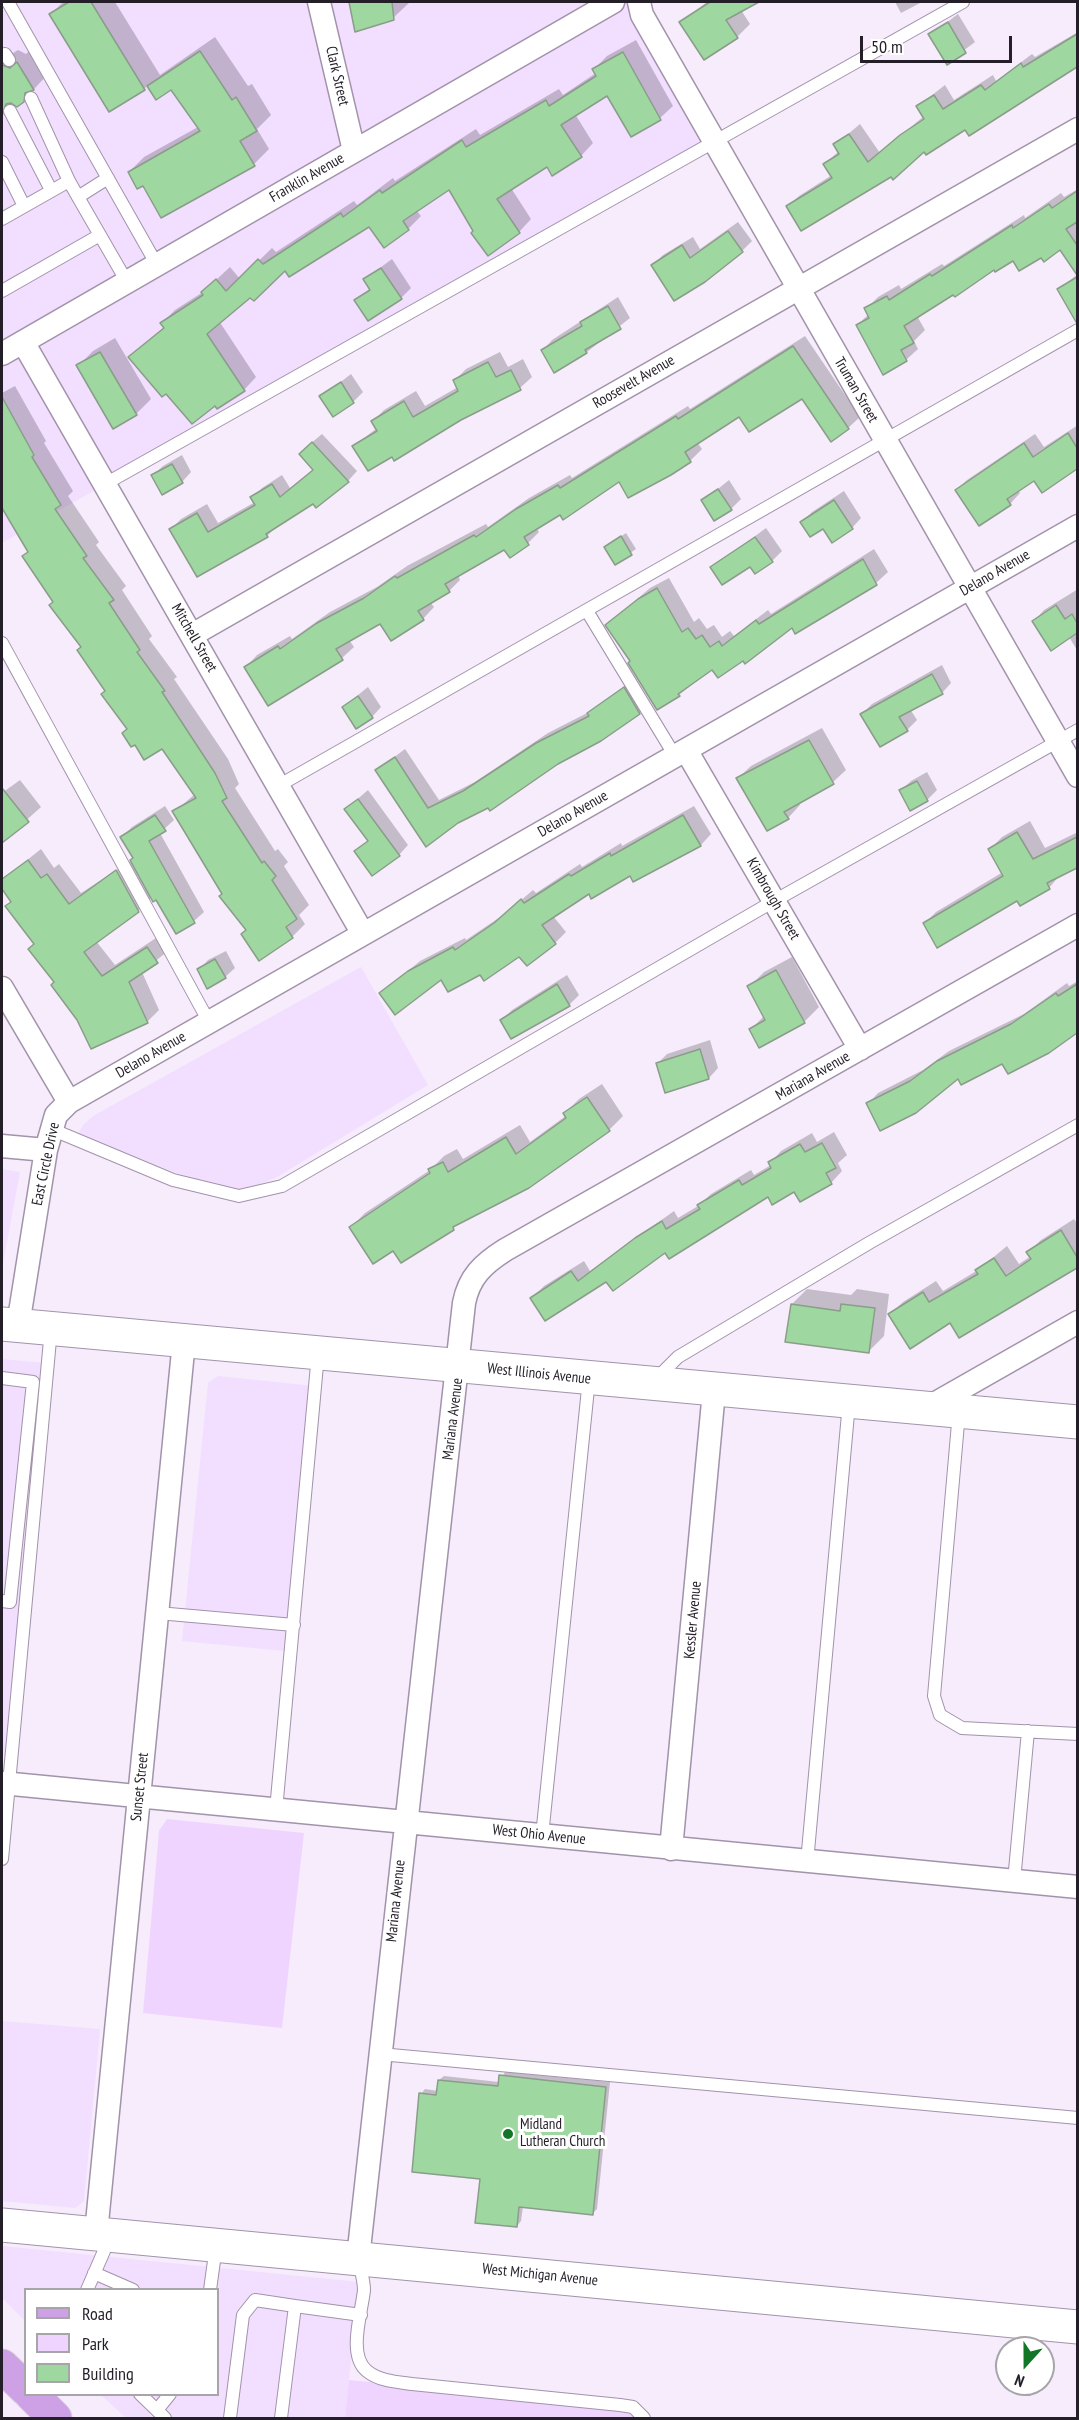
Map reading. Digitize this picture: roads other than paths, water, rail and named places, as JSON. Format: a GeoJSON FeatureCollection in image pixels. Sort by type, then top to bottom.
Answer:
{"type":"FeatureCollection","features":[{"type":"Feature","properties":{"kind":"main road","name":"West Illinois Avenue"},"geometry":{"type":"LineString","coordinates":[[10,1325],[459,1365],[714,1391],[1077,1422]]}},
{"type":"Feature","properties":{"kind":"main road","name":"West Michigan Avenue"},"geometry":{"type":"LineString","coordinates":[[2,2225],[1077,2327]]}},
{"type":"Feature","properties":{"kind":"main road"},"geometry":{"type":"LineString","coordinates":[[2,2366],[24,2388]]}},
{"type":"Feature","properties":{"kind":"main road"},"geometry":{"type":"LineString","coordinates":[[33,2396],[56,2418]]}},
{"type":"Feature","properties":{"kind":"street","name":"Clark Street"},"geometry":{"type":"LineString","coordinates":[[319,2],[354,151]]}},
{"type":"Feature","properties":{"kind":"street","name":"Franklin Avenue"},"geometry":{"type":"LineString","coordinates":[[2,354],[613,2]]}},
{"type":"Feature","properties":{"kind":"street","name":"Truman Street"},"geometry":{"type":"LineString","coordinates":[[639,2],[642,15],[1077,776]]}},
{"type":"Feature","properties":{"kind":"street","name":"Roosevelt Avenue"},"geometry":{"type":"LineString","coordinates":[[192,635],[1077,129]]}},
{"type":"Feature","properties":{"kind":"street","name":"Mitchell Street"},"geometry":{"type":"LineString","coordinates":[[23,342],[363,934]]}},
{"type":"Feature","properties":{"kind":"street","name":"Delano Avenue"},"geometry":{"type":"LineString","coordinates":[[69,1102],[1077,526]]}},
{"type":"Feature","properties":{"kind":"street","name":"Kimbrough Street"},"geometry":{"type":"LineString","coordinates":[[680,753],[774,901],[860,1049]]}},
{"type":"Feature","properties":{"kind":"street","name":"Mariana Avenue"},"geometry":{"type":"LineString","coordinates":[[358,2258],[466,1293],[475,1274],[487,1262],[1077,925]]}},
{"type":"Feature","properties":{"kind":"street"},"geometry":{"type":"LineString","coordinates":[[2,988],[69,1102]]}},
{"type":"Feature","properties":{"kind":"street","name":"East Circle Drive"},"geometry":{"type":"LineString","coordinates":[[10,1325],[45,1150],[56,1115],[69,1102]]}},
{"type":"Feature","properties":{"kind":"street"},"geometry":{"type":"LineString","coordinates":[[2,1146],[45,1150]]}},
{"type":"Feature","properties":{"kind":"street"},"geometry":{"type":"LineString","coordinates":[[927,1408],[1077,1322]]}},
{"type":"Feature","properties":{"kind":"street","name":"Sunset Street"},"geometry":{"type":"LineString","coordinates":[[100,2234],[184,1341]]}},
{"type":"Feature","properties":{"kind":"street","name":"Kessler Avenue"},"geometry":{"type":"LineString","coordinates":[[671,1849],[714,1391]]}},
{"type":"Feature","properties":{"kind":"street","name":"West Ohio Avenue"},"geometry":{"type":"LineString","coordinates":[[5,1784],[1077,1887]]}},
{"type":"Feature","properties":{"kind":"lane"},"geometry":{"type":"LineString","coordinates":[[8,2],[157,265]]}},
{"type":"Feature","properties":{"kind":"lane"},"geometry":{"type":"LineString","coordinates":[[105,484],[963,2]]}},
{"type":"Feature","properties":{"kind":"lane"},"geometry":{"type":"LineString","coordinates":[[31,98],[69,181],[127,282]]}},
{"type":"Feature","properties":{"kind":"lane"},"geometry":{"type":"LineString","coordinates":[[10,111],[51,190]]}},
{"type":"Feature","properties":{"kind":"lane"},"geometry":{"type":"LineString","coordinates":[[2,162],[24,206]]}},
{"type":"Feature","properties":{"kind":"lane"},"geometry":{"type":"LineString","coordinates":[[78,197],[108,178]]}},
{"type":"Feature","properties":{"kind":"lane"},"geometry":{"type":"LineString","coordinates":[[2,219],[69,181]]}},
{"type":"Feature","properties":{"kind":"lane"},"geometry":{"type":"LineString","coordinates":[[2,291],[100,234]]}},
{"type":"Feature","properties":{"kind":"lane"},"geometry":{"type":"LineString","coordinates":[[278,786],[1077,330]]}},
{"type":"Feature","properties":{"kind":"lane"},"geometry":{"type":"LineString","coordinates":[[586,611],[680,753]]}},
{"type":"Feature","properties":{"kind":"lane"},"geometry":{"type":"LineString","coordinates":[[2,643],[209,1022]]}},
{"type":"Feature","properties":{"kind":"lane"},"geometry":{"type":"LineString","coordinates":[[51,1129],[173,1180],[239,1196],[282,1186],[774,901],[1077,730]]}},
{"type":"Feature","properties":{"kind":"lane"},"geometry":{"type":"LineString","coordinates":[[650,1385],[678,1357],[869,1243],[1077,1125]]}},
{"type":"Feature","properties":{"kind":"lane"},"geometry":{"type":"LineString","coordinates":[[2,1859],[5,1784],[51,1328]]}},
{"type":"Feature","properties":{"kind":"lane"},"geometry":{"type":"LineString","coordinates":[[276,1810],[318,1353]]}},
{"type":"Feature","properties":{"kind":"lane"},"geometry":{"type":"LineString","coordinates":[[2,1378],[33,1382],[10,1602],[2,1601]]}},
{"type":"Feature","properties":{"kind":"lane"},"geometry":{"type":"LineString","coordinates":[[542,1836],[589,1379]]}},
{"type":"Feature","properties":{"kind":"lane"},"geometry":{"type":"LineString","coordinates":[[807,1862],[849,1402]]}},
{"type":"Feature","properties":{"kind":"lane"},"geometry":{"type":"LineString","coordinates":[[959,1411],[934,1696],[940,1715],[962,1728],[1077,1734]]}},
{"type":"Feature","properties":{"kind":"lane"},"geometry":{"type":"LineString","coordinates":[[158,1613],[294,1625]]}},
{"type":"Feature","properties":{"kind":"lane"},"geometry":{"type":"LineString","coordinates":[[1014,1881],[1028,1731]]}},
{"type":"Feature","properties":{"kind":"lane"},"geometry":{"type":"LineString","coordinates":[[380,2054],[1077,2118]]}},
{"type":"Feature","properties":{"kind":"lane"},"geometry":{"type":"LineString","coordinates":[[87,2288],[104,2251],[100,2234]]}},
{"type":"Feature","properties":{"kind":"lane"},"geometry":{"type":"LineString","coordinates":[[210,2288],[216,2245]]}},
{"type":"Feature","properties":{"kind":"lane"},"geometry":{"type":"LineString","coordinates":[[358,2258],[364,2286],[357,2346],[360,2359],[368,2372],[382,2379],[488,2392],[620,2404],[633,2407],[644,2418]]}},
{"type":"Feature","properties":{"kind":"lane"},"geometry":{"type":"LineString","coordinates":[[94,2273],[131,2288]]}},
{"type":"Feature","properties":{"kind":"lane"},"geometry":{"type":"LineString","coordinates":[[230,2418],[243,2315],[255,2300],[361,2315]]}},
{"type":"Feature","properties":{"kind":"lane"},"geometry":{"type":"LineString","coordinates":[[281,2418],[295,2306]]}},
{"type":"Feature","properties":{"kind":"lane"},"geometry":{"type":"LineString","coordinates":[[142,2396],[161,2414],[169,2396]]}},
{"type":"Feature","properties":{"kind":"place","name":"Midland Lutheran Church"},"geometry":{"type":"Point","coordinates":[508,2134]}}]}
